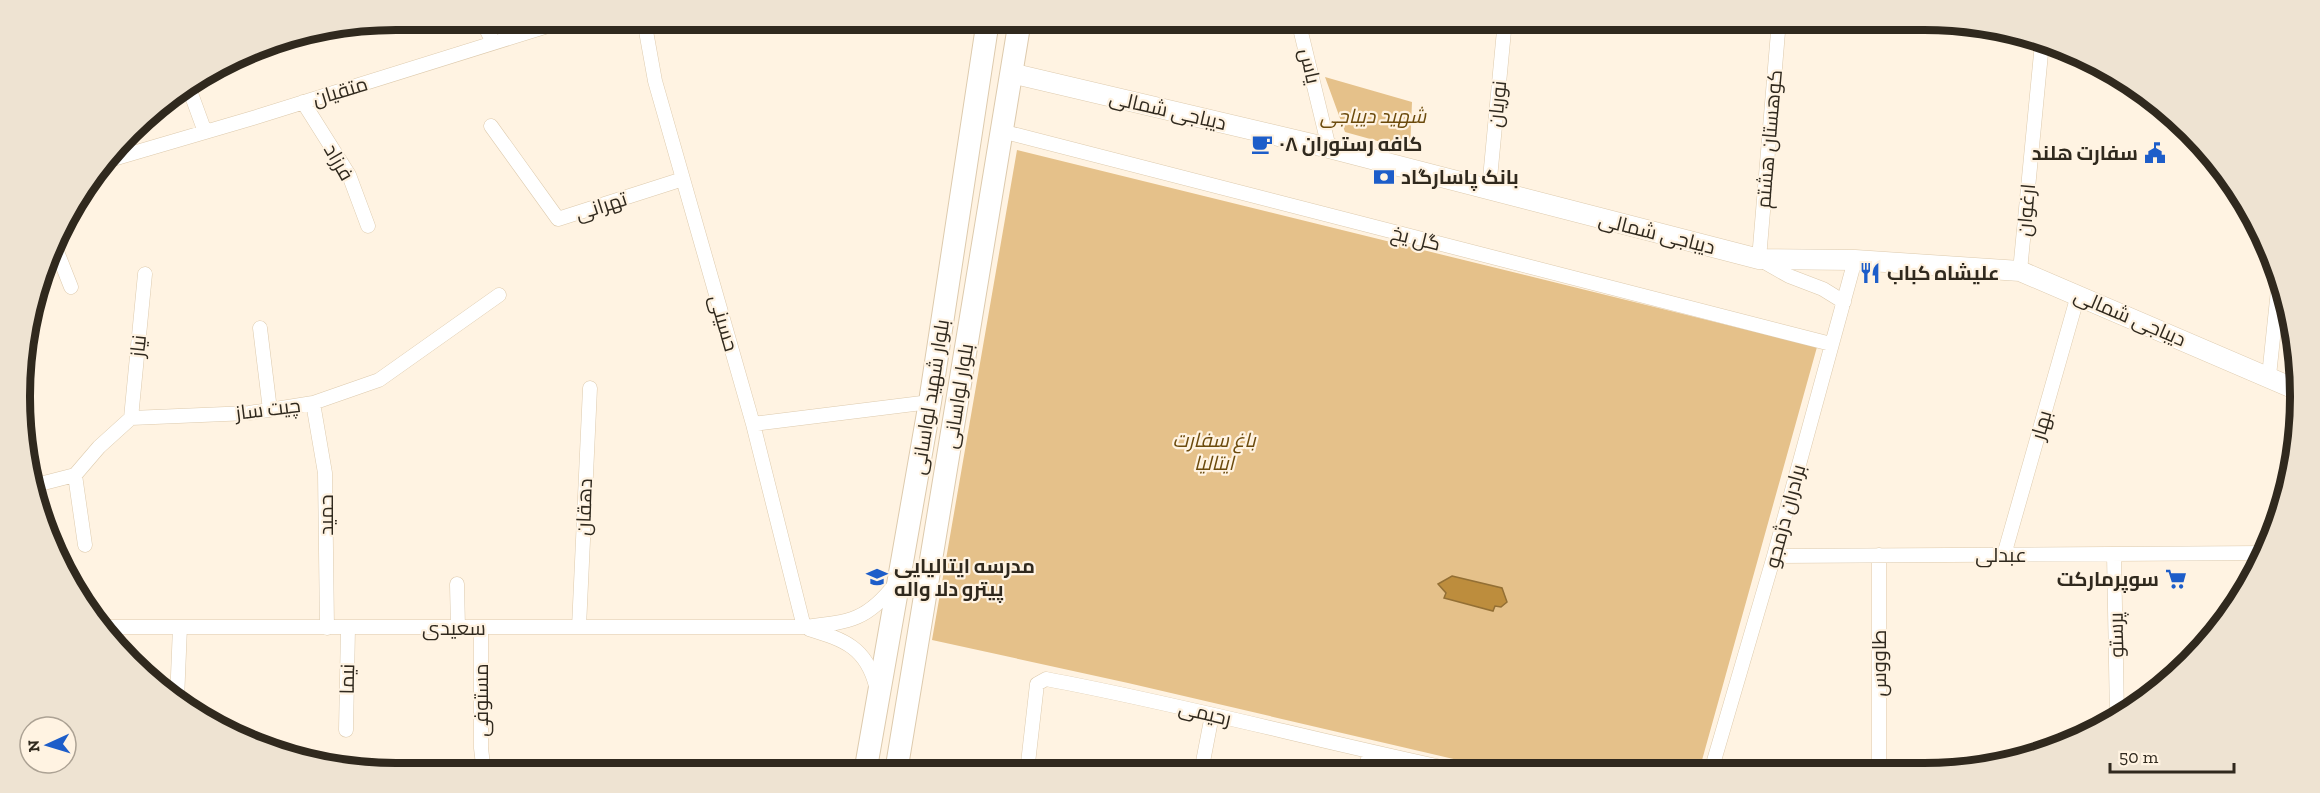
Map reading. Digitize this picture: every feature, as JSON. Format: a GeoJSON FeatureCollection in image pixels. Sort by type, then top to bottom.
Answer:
{"type":"FeatureCollection","features":[{"type":"Feature","properties":{"kind":"main road","name":"بلوار شهید لواسانی"},"geometry":{"type":"LineString","coordinates":[[867,763],[930,402],[986,30]]}},
{"type":"Feature","properties":{"kind":"main road","name":"بلوار لواسانی"},"geometry":{"type":"LineString","coordinates":[[897,763],[1001,131],[1011,73],[1024,30]]}},
{"type":"Feature","properties":{"kind":"main road","name":"دیباجی شمالی"},"geometry":{"type":"LineString","coordinates":[[1011,73],[1329,148],[1759,259],[1855,260],[2020,271],[2290,385]]}},
{"type":"Feature","properties":{"kind":"street"},"geometry":{"type":"LineString","coordinates":[[487,30],[493,43]]}},
{"type":"Feature","properties":{"kind":"street","name":"متقیان"},"geometry":{"type":"LineString","coordinates":[[119,157],[535,30]]}},
{"type":"Feature","properties":{"kind":"street","name":"حسینی"},"geometry":{"type":"LineString","coordinates":[[646,30],[655,81],[753,424],[804,627]]}},
{"type":"Feature","properties":{"kind":"street","name":"یاس"},"geometry":{"type":"LineString","coordinates":[[1300,30],[1329,148]]}},
{"type":"Feature","properties":{"kind":"street","name":"نوریان"},"geometry":{"type":"LineString","coordinates":[[1489,189],[1504,30]]}},
{"type":"Feature","properties":{"kind":"street","name":"کوهستان هشتم"},"geometry":{"type":"LineString","coordinates":[[1759,259],[1778,30]]}},
{"type":"Feature","properties":{"kind":"street","name":"ارغوان"},"geometry":{"type":"LineString","coordinates":[[2020,271],[2041,49]]}},
{"type":"Feature","properties":{"kind":"street"},"geometry":{"type":"LineString","coordinates":[[191,93],[206,132]]}},
{"type":"Feature","properties":{"kind":"street","name":"فرزاد"},"geometry":{"type":"LineString","coordinates":[[303,102],[349,174],[368,226]]}},
{"type":"Feature","properties":{"kind":"street","name":"تهرانی"},"geometry":{"type":"LineString","coordinates":[[491,126],[558,219],[684,179]]}},
{"type":"Feature","properties":{"kind":"street","name":"گل یخ"},"geometry":{"type":"LineString","coordinates":[[1001,131],[1831,344]]}},
{"type":"Feature","properties":{"kind":"street"},"geometry":{"type":"LineString","coordinates":[[58,255],[71,287]]}},
{"type":"Feature","properties":{"kind":"street"},"geometry":{"type":"LineString","coordinates":[[1759,259],[1789,276],[1823,289],[1844,302]]}},
{"type":"Feature","properties":{"kind":"street","name":"برادران دژمجو"},"geometry":{"type":"LineString","coordinates":[[1713,763],[1774,556],[1855,260]]}},
{"type":"Feature","properties":{"kind":"street","name":"نیاز"},"geometry":{"type":"LineString","coordinates":[[131,418],[145,274]]}},
{"type":"Feature","properties":{"kind":"street","name":"چیت ساز"},"geometry":{"type":"LineString","coordinates":[[131,418],[249,413],[313,403],[379,380],[499,295]]}},
{"type":"Feature","properties":{"kind":"street","name":"بهار"},"geometry":{"type":"LineString","coordinates":[[2004,555],[2078,295]]}},
{"type":"Feature","properties":{"kind":"street"},"geometry":{"type":"LineString","coordinates":[[2269,376],[2277,299]]}},
{"type":"Feature","properties":{"kind":"street"},"geometry":{"type":"LineString","coordinates":[[260,328],[270,410]]}},
{"type":"Feature","properties":{"kind":"street","name":"دهقان"},"geometry":{"type":"LineString","coordinates":[[579,627],[590,388]]}},
{"type":"Feature","properties":{"kind":"street"},"geometry":{"type":"LineString","coordinates":[[753,424],[930,402]]}},
{"type":"Feature","properties":{"kind":"street","name":"حمید"},"geometry":{"type":"LineString","coordinates":[[313,403],[326,473],[327,628]]}},
{"type":"Feature","properties":{"kind":"street"},"geometry":{"type":"LineString","coordinates":[[40,484],[75,475],[99,447],[131,418]]}},
{"type":"Feature","properties":{"kind":"street"},"geometry":{"type":"LineString","coordinates":[[75,475],[85,545]]}},
{"type":"Feature","properties":{"kind":"street","name":"عبدلی"},"geometry":{"type":"LineString","coordinates":[[1774,556],[2255,553]]}},
{"type":"Feature","properties":{"kind":"street","name":"پرستو"},"geometry":{"type":"LineString","coordinates":[[2115,554],[2117,708]]}},
{"type":"Feature","properties":{"kind":"street","name":"طاووس"},"geometry":{"type":"LineString","coordinates":[[1879,555],[1879,763]]}},
{"type":"Feature","properties":{"kind":"street","name":"سعیدی"},"geometry":{"type":"LineString","coordinates":[[112,627],[804,627],[846,621],[868,613],[883,600],[899,579]]}},
{"type":"Feature","properties":{"kind":"street"},"geometry":{"type":"LineString","coordinates":[[457,585],[458,627]]}},
{"type":"Feature","properties":{"kind":"street"},"geometry":{"type":"LineString","coordinates":[[177,690],[180,627]]}},
{"type":"Feature","properties":{"kind":"street","name":"مستوفی"},"geometry":{"type":"LineString","coordinates":[[480,627],[483,763]]}},
{"type":"Feature","properties":{"kind":"street","name":"سعیدی"},"geometry":{"type":"LineString","coordinates":[[804,627],[840,639],[854,648],[872,669],[879,698]]}},
{"type":"Feature","properties":{"kind":"street","name":"نیما"},"geometry":{"type":"LineString","coordinates":[[346,730],[348,628]]}},
{"type":"Feature","properties":{"kind":"street","name":"رحیمی"},"geometry":{"type":"LineString","coordinates":[[1028,763],[1037,684],[1046,679],[1120,693],[1419,763]]}},
{"type":"Feature","properties":{"kind":"street"},"geometry":{"type":"LineString","coordinates":[[1203,763],[1212,715]]}},
{"type":"Feature","properties":{"kind":"street"},"geometry":{"type":"LineString","coordinates":[[1368,763],[1370,753]]}},
{"type":"Feature","properties":{"kind":"green space","name":"شهید دیباجی"},"geometry":{"type":"Polygon","coordinates":[[[1325,77],[1412,102],[1410,150],[1345,132],[1325,77]]]}},
{"type":"Feature","properties":{"kind":"green space","name":"باغ سفارت ایتالیا"},"geometry":{"type":"Polygon","coordinates":[[[1017,150],[1817,347],[1701,763],[1471,763],[932,640],[1017,150]]]}},
{"type":"Feature","properties":{"kind":"shaded area"},"geometry":{"type":"Polygon","coordinates":[[[1452,576],[1502,588],[1507,602],[1501,607],[1495,606],[1493,611],[1444,598],[1446,593],[1438,584],[1452,576]]]}},
{"type":"Feature","properties":{"kind":"place","name":"کافه رستوران ٠٨"},"geometry":{"type":"Point","coordinates":[1262,144]}},
{"type":"Feature","properties":{"kind":"place","name":"سفارت هلند"},"geometry":{"type":"Point","coordinates":[2155,153]}},
{"type":"Feature","properties":{"kind":"place","name":"بانک پاسارگاد"},"geometry":{"type":"Point","coordinates":[1384,177]}},
{"type":"Feature","properties":{"kind":"place","name":"علیشاه کباب"},"geometry":{"type":"Point","coordinates":[1870,273]}},
{"type":"Feature","properties":{"kind":"place","name":"مدرسه ایتالیایی پیترو دلا واله"},"geometry":{"type":"Point","coordinates":[877,577]}},
{"type":"Feature","properties":{"kind":"place","name":"سوپرمارکت"},"geometry":{"type":"Point","coordinates":[2176,579]}}]}
